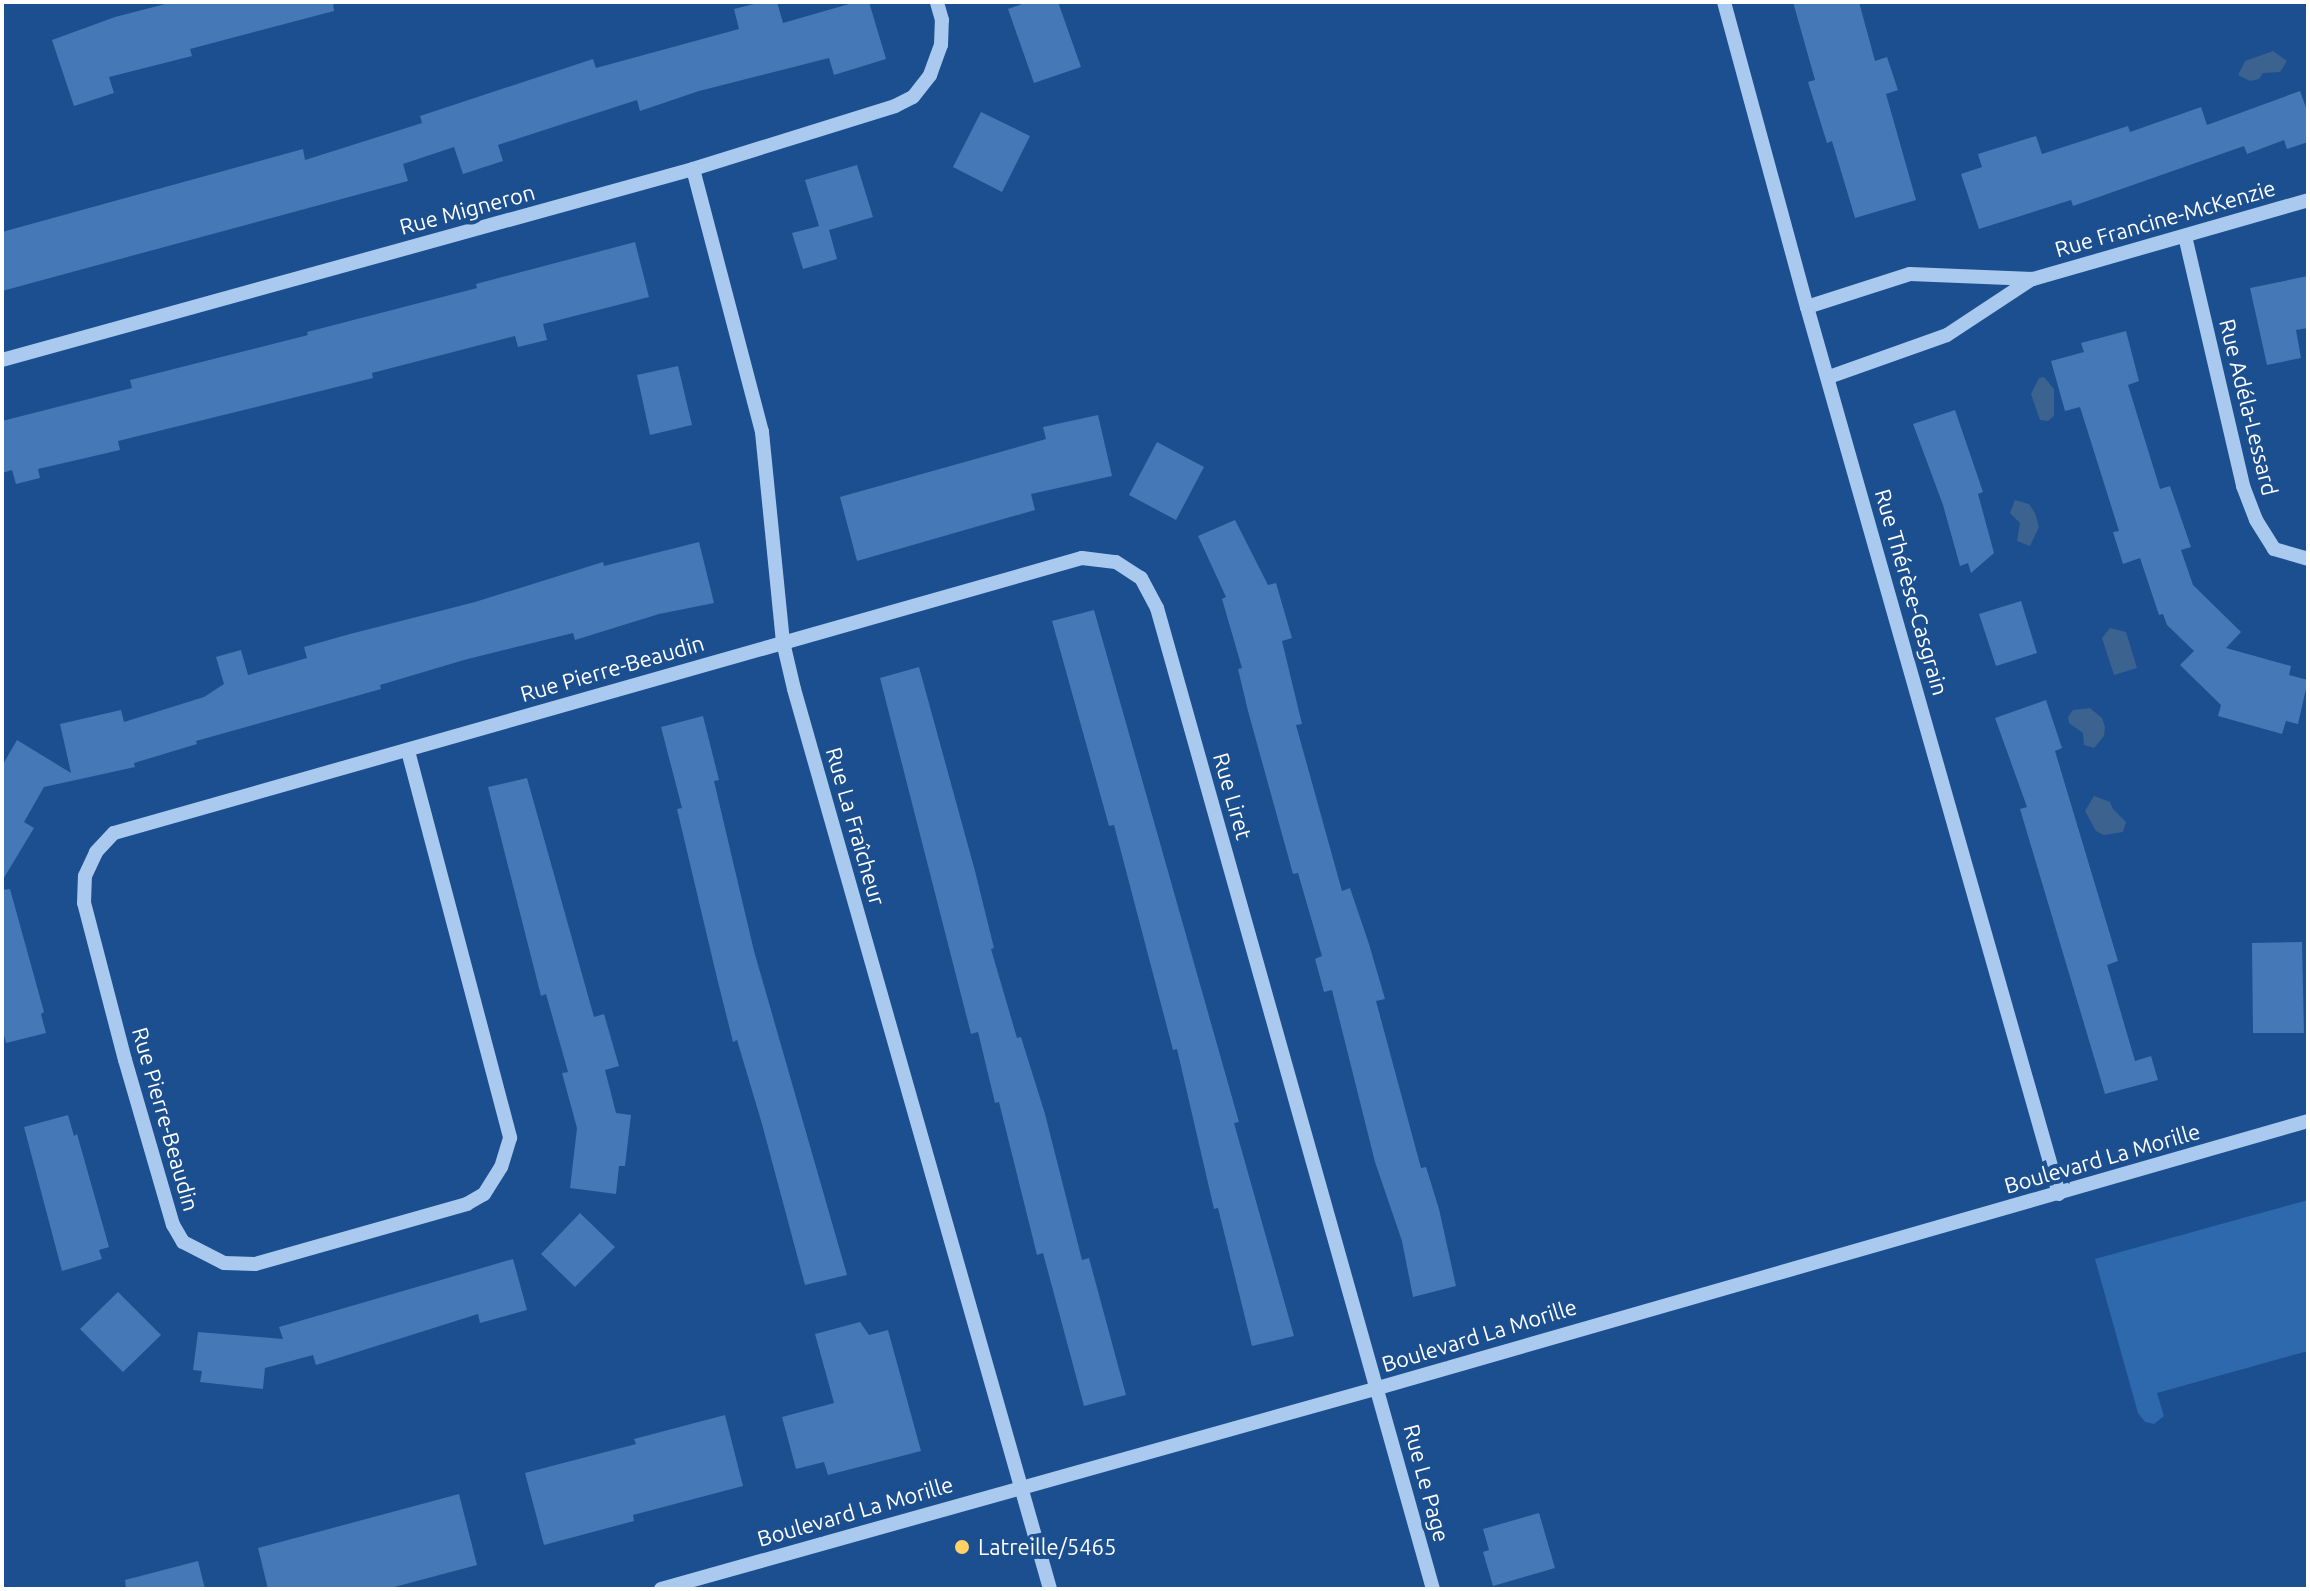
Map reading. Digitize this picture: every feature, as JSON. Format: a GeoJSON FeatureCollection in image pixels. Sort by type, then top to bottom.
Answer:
{"type":"FeatureCollection","features":[{"type":"Feature","properties":{"kind":"street","name":"Rue Migneron"},"geometry":{"type":"LineString","coordinates":[[2,360],[693,169],[895,106],[913,97],[930,75],[941,45],[942,20],[937,2]]}},
{"type":"Feature","properties":{"kind":"street","name":"Rue Thérèse-Casgrain"},"geometry":{"type":"LineString","coordinates":[[1724,2],[1807,307],[2059,1194]]}},
{"type":"Feature","properties":{"kind":"street","name":"Rue La Fraîcheur"},"geometry":{"type":"LineString","coordinates":[[693,169],[762,432],[783,642],[1050,1589]]}},
{"type":"Feature","properties":{"kind":"street","name":"Rue Francine-McKenzie"},"geometry":{"type":"LineString","coordinates":[[1829,377],[1947,335],[2033,279],[2308,200]]}},
{"type":"Feature","properties":{"kind":"street","name":"Rue Adéla-Lessard"},"geometry":{"type":"LineString","coordinates":[[2185,236],[2243,486],[2256,520],[2274,549],[2308,559]]}},
{"type":"Feature","properties":{"kind":"street","name":"Rue Francine-McKenzie"},"geometry":{"type":"LineString","coordinates":[[1807,307],[1910,274],[2033,279]]}},
{"type":"Feature","properties":{"kind":"street","name":"Rue Liret"},"geometry":{"type":"LineString","coordinates":[[783,642],[1082,558],[1116,562],[1141,578],[1157,608],[1378,1388]]}},
{"type":"Feature","properties":{"kind":"street","name":"Rue Pierre-Beaudin"},"geometry":{"type":"LineString","coordinates":[[408,751],[510,1138],[501,1167],[484,1194],[467,1204],[255,1264],[224,1263],[183,1242],[173,1225],[84,903],[85,876],[96,852],[114,833],[783,642]]}},
{"type":"Feature","properties":{"kind":"street","name":"Boulevard La Morille"},"geometry":{"type":"LineString","coordinates":[[661,1589],[1378,1388],[2308,1121]]}},
{"type":"Feature","properties":{"kind":"street","name":"Rue Le Page"},"geometry":{"type":"LineString","coordinates":[[1378,1388],[1433,1589]]}},
{"type":"Feature","properties":{"kind":"shaded area"},"geometry":{"type":"Polygon","coordinates":[[[2273,51],[2287,61],[2280,72],[2263,73],[2259,79],[2250,81],[2238,75],[2245,61],[2273,51]]]}},
{"type":"Feature","properties":{"kind":"shaded area"},"geometry":{"type":"Polygon","coordinates":[[[2044,377],[2054,389],[2054,416],[2048,421],[2040,420],[2031,394],[2039,378],[2044,377]]]}},
{"type":"Feature","properties":{"kind":"shaded area"},"geometry":{"type":"Polygon","coordinates":[[[2015,500],[2029,504],[2035,513],[2039,527],[2030,546],[2017,541],[2020,523],[2010,513],[2015,500]]]}},
{"type":"Feature","properties":{"kind":"shaded area"},"geometry":{"type":"Polygon","coordinates":[[[2110,628],[2126,632],[2137,668],[2114,675],[2102,638],[2110,628]]]}},
{"type":"Feature","properties":{"kind":"shaded area"},"geometry":{"type":"Polygon","coordinates":[[[2090,708],[2102,718],[2105,727],[2104,736],[2094,748],[2084,745],[2083,733],[2069,723],[2068,717],[2073,710],[2090,708]]]}},
{"type":"Feature","properties":{"kind":"shaded area"},"geometry":{"type":"Polygon","coordinates":[[[2094,796],[2110,802],[2126,822],[2123,832],[2104,835],[2096,831],[2085,811],[2094,796]]]}},
{"type":"Feature","properties":{"kind":"shaded area"},"geometry":{"type":"Polygon","coordinates":[[[2308,1200],[2308,1351],[2157,1393],[2164,1416],[2154,1424],[2145,1422],[2138,1413],[2095,1259],[2308,1200]]]}},
{"type":"Feature","properties":{"kind":"building"},"geometry":{"type":"Polygon","coordinates":[[[173,2],[333,2],[334,11],[190,49],[192,56],[109,77],[114,93],[74,106],[52,40],[115,17],[173,2]]]}},
{"type":"Feature","properties":{"kind":"building"},"geometry":{"type":"Polygon","coordinates":[[[762,2],[777,2],[783,23],[856,2],[869,2],[886,59],[834,75],[829,58],[699,91],[640,111],[637,100],[498,145],[503,161],[463,174],[454,147],[403,164],[408,181],[2,291],[2,232],[303,149],[305,160],[422,123],[420,116],[593,59],[596,68],[739,29],[734,9],[762,2]]]}},
{"type":"Feature","properties":{"kind":"building"},"geometry":{"type":"Polygon","coordinates":[[[1028,2],[1058,2],[1081,67],[1034,83],[1008,9],[1028,2]]]}},
{"type":"Feature","properties":{"kind":"building"},"geometry":{"type":"Polygon","coordinates":[[[1793,2],[1859,2],[1875,61],[1887,57],[1898,90],[1886,94],[1916,200],[1855,218],[1832,141],[1827,143],[1808,82],[1815,80],[1793,2]]]}},
{"type":"Feature","properties":{"kind":"building"},"geometry":{"type":"Polygon","coordinates":[[[2300,91],[2308,113],[2308,142],[2287,149],[2284,140],[2247,154],[2244,146],[2073,206],[2071,200],[1979,229],[1961,174],[1982,167],[1978,154],[2036,136],[2042,154],[2128,126],[2130,132],[2201,107],[2207,125],[2300,91]]]}},
{"type":"Feature","properties":{"kind":"building"},"geometry":{"type":"Polygon","coordinates":[[[981,112],[1030,136],[1002,192],[953,167],[981,112]]]}},
{"type":"Feature","properties":{"kind":"building"},"geometry":{"type":"Polygon","coordinates":[[[857,165],[873,217],[829,230],[837,259],[803,269],[792,233],[819,226],[805,180],[857,165]]]}},
{"type":"Feature","properties":{"kind":"building"},"geometry":{"type":"Polygon","coordinates":[[[635,242],[649,297],[543,324],[547,340],[518,347],[515,336],[372,373],[373,378],[118,441],[120,450],[38,469],[40,478],[16,484],[12,470],[2,473],[2,421],[132,388],[130,380],[308,335],[307,332],[477,288],[476,284],[635,242]]]}},
{"type":"Feature","properties":{"kind":"building"},"geometry":{"type":"Polygon","coordinates":[[[2308,276],[2308,328],[2296,330],[2301,358],[2267,365],[2250,288],[2308,276]]]}},
{"type":"Feature","properties":{"kind":"building"},"geometry":{"type":"Polygon","coordinates":[[[2126,331],[2139,381],[2128,385],[2160,489],[2170,486],[2191,547],[2181,550],[2193,585],[2241,632],[2226,648],[2291,666],[2289,675],[2308,680],[2298,724],[2286,721],[2282,734],[2218,716],[2221,705],[2180,665],[2194,651],[2167,625],[2163,614],[2159,615],[2140,558],[2123,564],[2113,532],[2119,531],[2080,407],[2065,411],[2051,361],[2084,352],[2081,343],[2126,331]]]}},
{"type":"Feature","properties":{"kind":"building"},"geometry":{"type":"Polygon","coordinates":[[[678,366],[692,425],[650,435],[637,375],[678,366]]]}},
{"type":"Feature","properties":{"kind":"building"},"geometry":{"type":"Polygon","coordinates":[[[1955,410],[1983,492],[1978,494],[1994,553],[1971,573],[1968,563],[1960,566],[1943,505],[1913,424],[1955,410]]]}},
{"type":"Feature","properties":{"kind":"building"},"geometry":{"type":"Polygon","coordinates":[[[1098,415],[1112,476],[1031,494],[1035,510],[857,561],[840,497],[1046,439],[1043,427],[1098,415]]]}},
{"type":"Feature","properties":{"kind":"building"},"geometry":{"type":"Polygon","coordinates":[[[1157,442],[1204,467],[1176,520],[1129,495],[1157,442]]]}},
{"type":"Feature","properties":{"kind":"building"},"geometry":{"type":"Polygon","coordinates":[[[1235,520],[1268,585],[1276,583],[1292,638],[1282,641],[1302,724],[1296,725],[1342,891],[1350,888],[1385,999],[1376,1001],[1421,1168],[1426,1167],[1439,1209],[1456,1286],[1413,1297],[1402,1241],[1375,1162],[1332,990],[1324,992],[1315,959],[1322,956],[1298,873],[1293,874],[1248,711],[1238,669],[1242,668],[1222,599],[1226,597],[1198,536],[1235,520]]]}},
{"type":"Feature","properties":{"kind":"building"},"geometry":{"type":"Polygon","coordinates":[[[699,542],[714,603],[659,614],[575,640],[573,633],[464,660],[380,685],[381,689],[196,741],[197,744],[134,763],[135,767],[44,787],[24,822],[34,828],[2,881],[2,766],[17,740],[71,773],[60,724],[121,710],[124,722],[204,697],[224,684],[216,657],[241,650],[248,675],[307,658],[304,647],[475,602],[603,562],[604,566],[699,542]]]}},
{"type":"Feature","properties":{"kind":"building"},"geometry":{"type":"Polygon","coordinates":[[[2021,601],[2037,653],[1996,666],[1979,614],[2021,601]]]}},
{"type":"Feature","properties":{"kind":"building"},"geometry":{"type":"Polygon","coordinates":[[[1094,610],[1239,1122],[1234,1123],[1294,1336],[1252,1346],[1218,1208],[1214,1209],[1177,1049],[1173,1050],[1114,825],[1109,826],[1052,621],[1094,610]]]}},
{"type":"Feature","properties":{"kind":"building"},"geometry":{"type":"Polygon","coordinates":[[[919,667],[975,871],[994,948],[991,949],[1017,1038],[1021,1037],[1045,1114],[1082,1260],[1089,1258],[1126,1395],[1084,1406],[1043,1253],[1037,1255],[978,1032],[971,1034],[880,678],[919,667]]]}},
{"type":"Feature","properties":{"kind":"building"},"geometry":{"type":"Polygon","coordinates":[[[2046,700],[2062,748],[2055,751],[2118,961],[2107,965],[2135,1061],[2151,1056],[2158,1080],[2105,1094],[2020,809],[2027,807],[1995,718],[2046,700]]]}},
{"type":"Feature","properties":{"kind":"building"},"geometry":{"type":"Polygon","coordinates":[[[703,716],[719,780],[714,781],[754,951],[847,1275],[805,1285],[762,1124],[737,1040],[733,1042],[677,809],[682,808],[661,727],[703,716]]]}},
{"type":"Feature","properties":{"kind":"building"},"geometry":{"type":"Polygon","coordinates":[[[527,778],[594,1017],[604,1014],[619,1066],[605,1070],[616,1113],[631,1115],[625,1166],[619,1166],[616,1194],[570,1188],[577,1128],[562,1073],[568,1072],[546,994],[541,996],[488,787],[527,778]]]}},
{"type":"Feature","properties":{"kind":"building"},"geometry":{"type":"Polygon","coordinates":[[[10,889],[44,1012],[41,1014],[46,1033],[6,1043],[2,1028],[2,890],[10,889]]]}},
{"type":"Feature","properties":{"kind":"building"},"geometry":{"type":"Polygon","coordinates":[[[2302,942],[2304,1033],[2253,1033],[2252,943],[2302,942]]]}},
{"type":"Feature","properties":{"kind":"building"},"geometry":{"type":"Polygon","coordinates":[[[68,1115],[74,1136],[77,1134],[109,1247],[99,1250],[102,1259],[62,1271],[24,1127],[68,1115]]]}},
{"type":"Feature","properties":{"kind":"building"},"geometry":{"type":"Polygon","coordinates":[[[580,1213],[615,1247],[575,1287],[541,1254],[580,1213]]]}},
{"type":"Feature","properties":{"kind":"building"},"geometry":{"type":"Polygon","coordinates":[[[513,1259],[527,1310],[480,1323],[478,1314],[316,1365],[313,1355],[265,1368],[263,1389],[200,1382],[202,1371],[193,1370],[198,1332],[283,1339],[279,1327],[513,1259]]]}},
{"type":"Feature","properties":{"kind":"building"},"geometry":{"type":"Polygon","coordinates":[[[118,1292],[161,1335],[123,1372],[80,1329],[118,1292]]]}},
{"type":"Feature","properties":{"kind":"building"},"geometry":{"type":"Polygon","coordinates":[[[860,1322],[869,1335],[888,1330],[921,1451],[828,1475],[824,1462],[796,1469],[782,1417],[834,1403],[815,1334],[860,1322]]]}},
{"type":"Feature","properties":{"kind":"building"},"geometry":{"type":"Polygon","coordinates":[[[725,1415],[743,1486],[633,1515],[634,1521],[544,1545],[525,1473],[636,1444],[634,1439],[725,1415]]]}},
{"type":"Feature","properties":{"kind":"building"},"geometry":{"type":"Polygon","coordinates":[[[459,1494],[477,1565],[387,1589],[268,1589],[258,1548],[459,1494]]]}},
{"type":"Feature","properties":{"kind":"building"},"geometry":{"type":"Polygon","coordinates":[[[1539,1513],[1555,1568],[1493,1586],[1483,1552],[1489,1550],[1483,1529],[1539,1513]]]}},
{"type":"Feature","properties":{"kind":"building"},"geometry":{"type":"Polygon","coordinates":[[[198,1561],[205,1589],[126,1589],[125,1580],[198,1561]]]}},
{"type":"Feature","properties":{"kind":"place","name":"Latreille/5465"},"geometry":{"type":"Point","coordinates":[962,1547]}}]}
